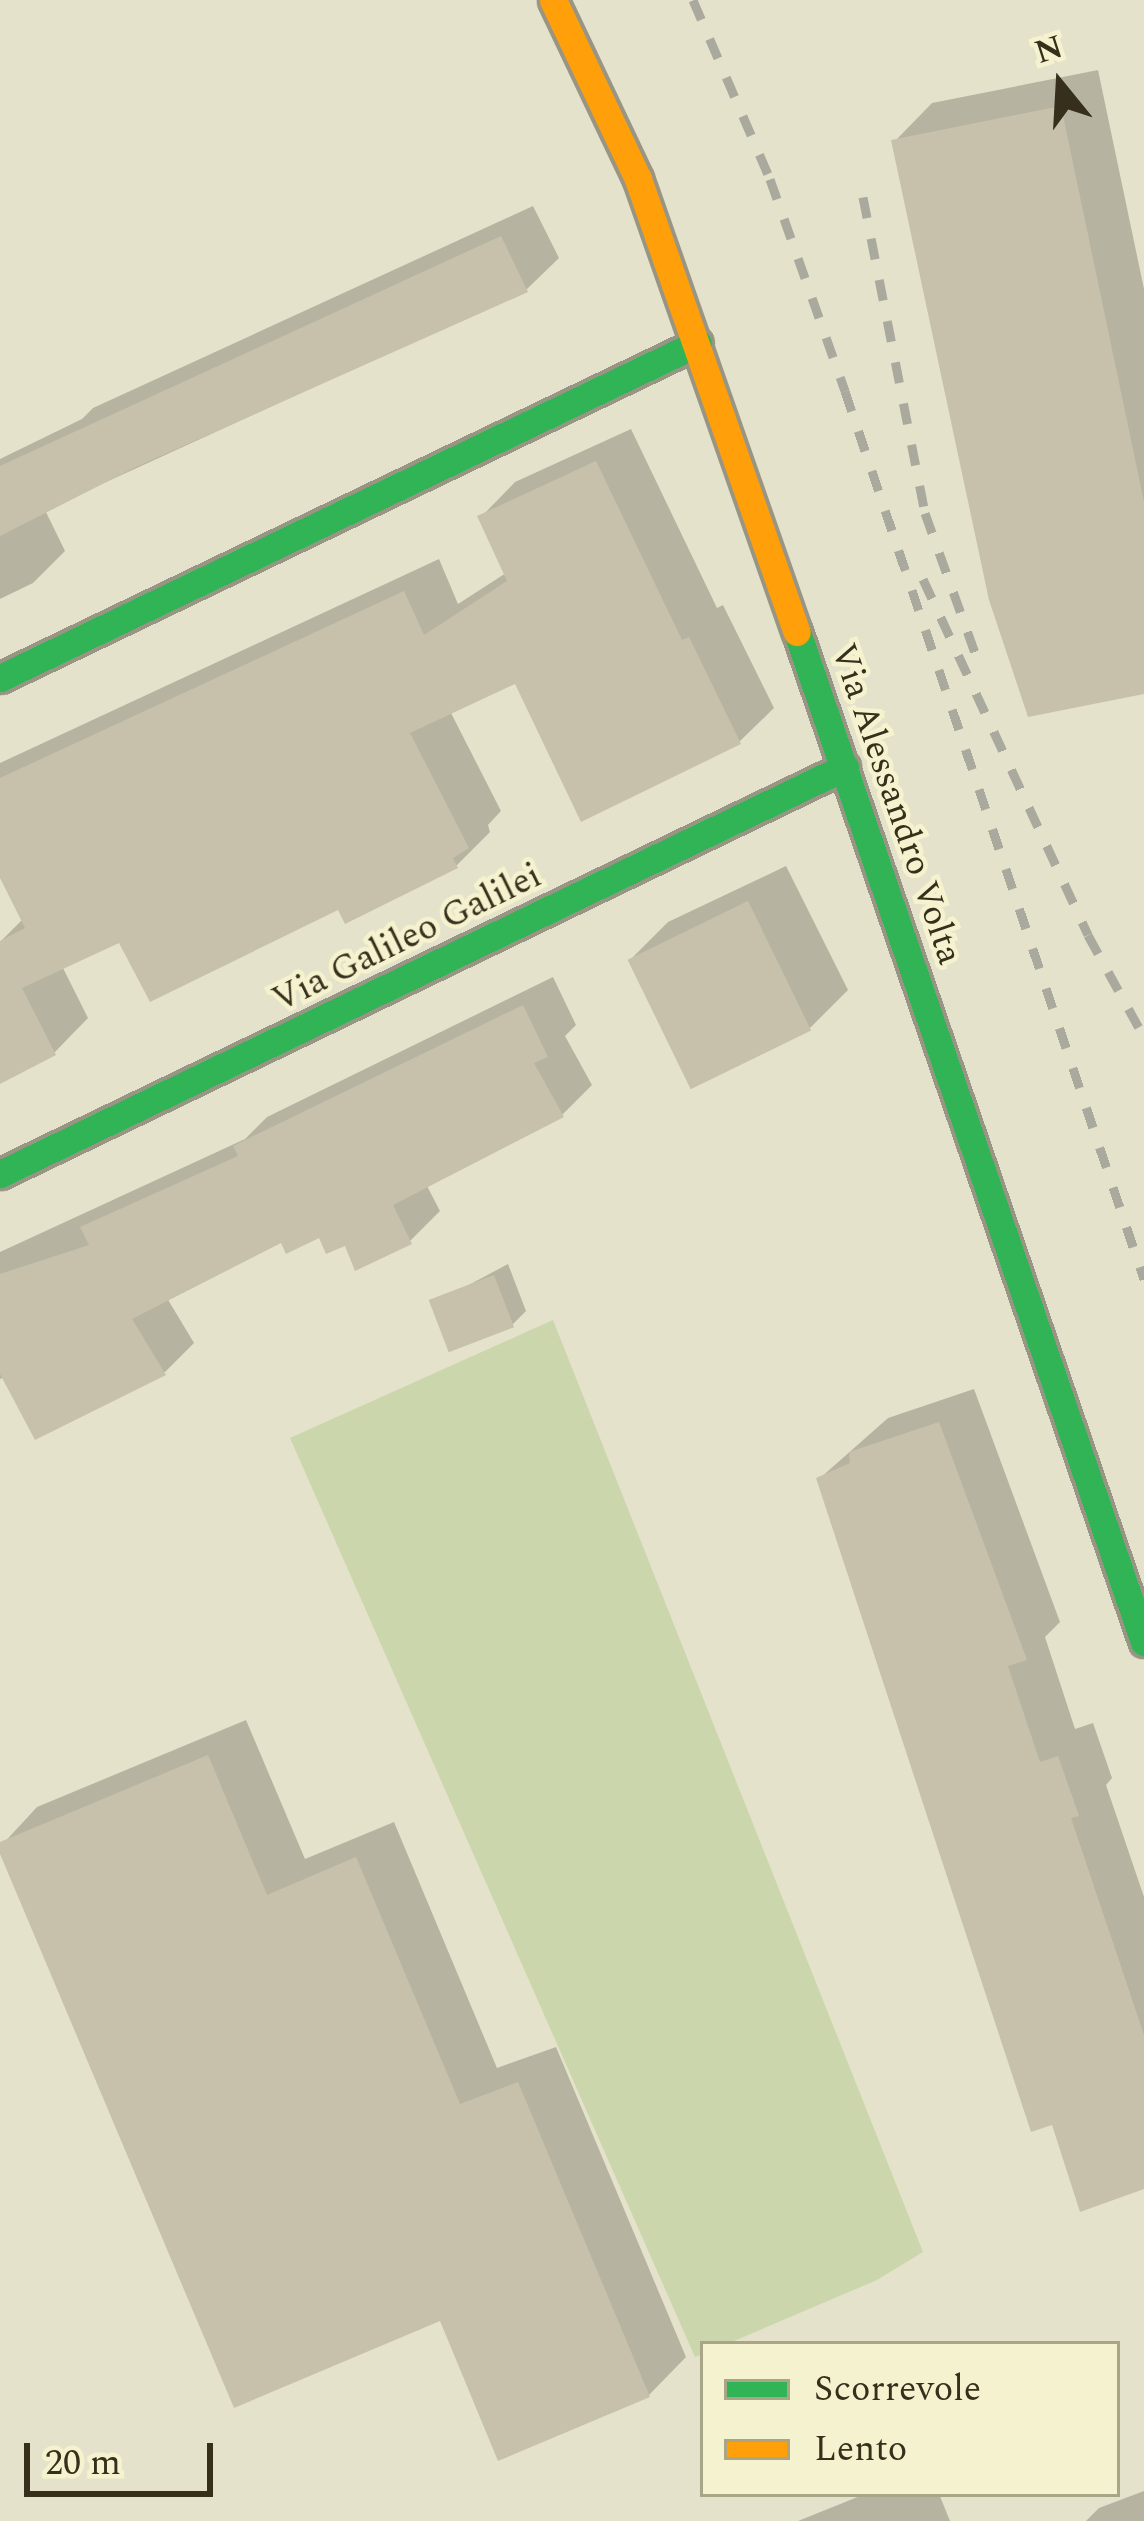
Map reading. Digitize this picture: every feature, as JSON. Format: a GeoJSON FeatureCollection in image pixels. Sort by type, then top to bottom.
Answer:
{"type":"FeatureCollection","features":[{"type":"Feature","properties":{"kind":"street","name":"Via Alessandro Volta"},"geometry":{"type":"LineString","coordinates":[[553,0],[638,179],[698,343],[1144,1642]]}},
{"type":"Feature","properties":{"kind":"street"},"geometry":{"type":"LineString","coordinates":[[0,678],[698,343]]}},
{"type":"Feature","properties":{"kind":"street","name":"Via Galileo Galilei"},"geometry":{"type":"LineString","coordinates":[[0,1174],[845,766]]}},
{"type":"Feature","properties":{"kind":"green space"},"geometry":{"type":"Polygon","coordinates":[[[553,1320],[923,2252],[877,2280],[734,2341],[700,2341],[700,2355],[695,2357],[290,1438],[553,1320]]]}},
{"type":"Feature","properties":{"kind":"building"},"geometry":{"type":"Polygon","coordinates":[[[1061,106],[1144,502],[1144,694],[1028,717],[989,600],[891,140],[1061,106]]]}},
{"type":"Feature","properties":{"kind":"building"},"geometry":{"type":"Polygon","coordinates":[[[501,236],[528,292],[136,467],[0,536],[0,466],[501,236]]]}},
{"type":"Feature","properties":{"kind":"building"},"geometry":{"type":"Polygon","coordinates":[[[596,461],[682,640],[689,637],[741,744],[581,822],[515,684],[410,733],[469,848],[453,858],[458,868],[345,924],[338,910],[150,1002],[119,943],[22,988],[56,1055],[0,1084],[0,941],[25,928],[0,878],[0,778],[404,591],[424,635],[507,581],[477,516],[596,461]]]}},
{"type":"Feature","properties":{"kind":"building"},"geometry":{"type":"Polygon","coordinates":[[[748,901],[811,1030],[691,1089],[628,960],[748,901]]]}},
{"type":"Feature","properties":{"kind":"building"},"geometry":{"type":"Polygon","coordinates":[[[523,1005],[548,1057],[534,1063],[564,1117],[393,1205],[412,1244],[355,1271],[345,1246],[326,1254],[319,1238],[286,1254],[281,1243],[132,1319],[166,1375],[35,1440],[0,1374],[0,1274],[89,1245],[80,1227],[238,1156],[233,1146],[523,1005]]]}},
{"type":"Feature","properties":{"kind":"building"},"geometry":{"type":"Polygon","coordinates":[[[494,1275],[514,1327],[449,1352],[429,1300],[494,1275]]]}},
{"type":"Feature","properties":{"kind":"building"},"geometry":{"type":"Polygon","coordinates":[[[939,1422],[1027,1660],[1008,1666],[1040,1762],[1058,1756],[1079,1816],[1071,1818],[1144,2035],[1144,2189],[1080,2212],[1052,2125],[1031,2132],[816,1478],[850,1463],[849,1452],[939,1422]]]}},
{"type":"Feature","properties":{"kind":"building"},"geometry":{"type":"Polygon","coordinates":[[[208,1755],[267,1895],[356,1857],[460,2104],[518,2082],[650,2397],[498,2461],[440,2321],[234,2408],[0,1854],[0,1842],[208,1755]]]}},
{"type":"Feature","properties":{"kind":"railway"},"geometry":{"type":"LineString","coordinates":[[693,0],[770,179],[845,391],[1144,1279]]}},
{"type":"Feature","properties":{"kind":"railway"},"geometry":{"type":"LineString","coordinates":[[863,197],[925,513],[975,653]]}},
{"type":"Feature","properties":{"kind":"railway"},"geometry":{"type":"LineString","coordinates":[[923,579],[1088,935],[1144,1037]]}},
{"type":"Feature","properties":{"kind":"traffic: fast"},"geometry":{"type":"LineString","coordinates":[[0,678],[698,343]]}},
{"type":"Feature","properties":{"kind":"traffic: fast"},"geometry":{"type":"LineString","coordinates":[[797,632],[1144,1642]]}},
{"type":"Feature","properties":{"kind":"traffic: fast"},"geometry":{"type":"LineString","coordinates":[[0,1174],[845,767]]}},
{"type":"Feature","properties":{"kind":"traffic: slow"},"geometry":{"type":"LineString","coordinates":[[553,0],[638,179],[797,632]]}}]}
